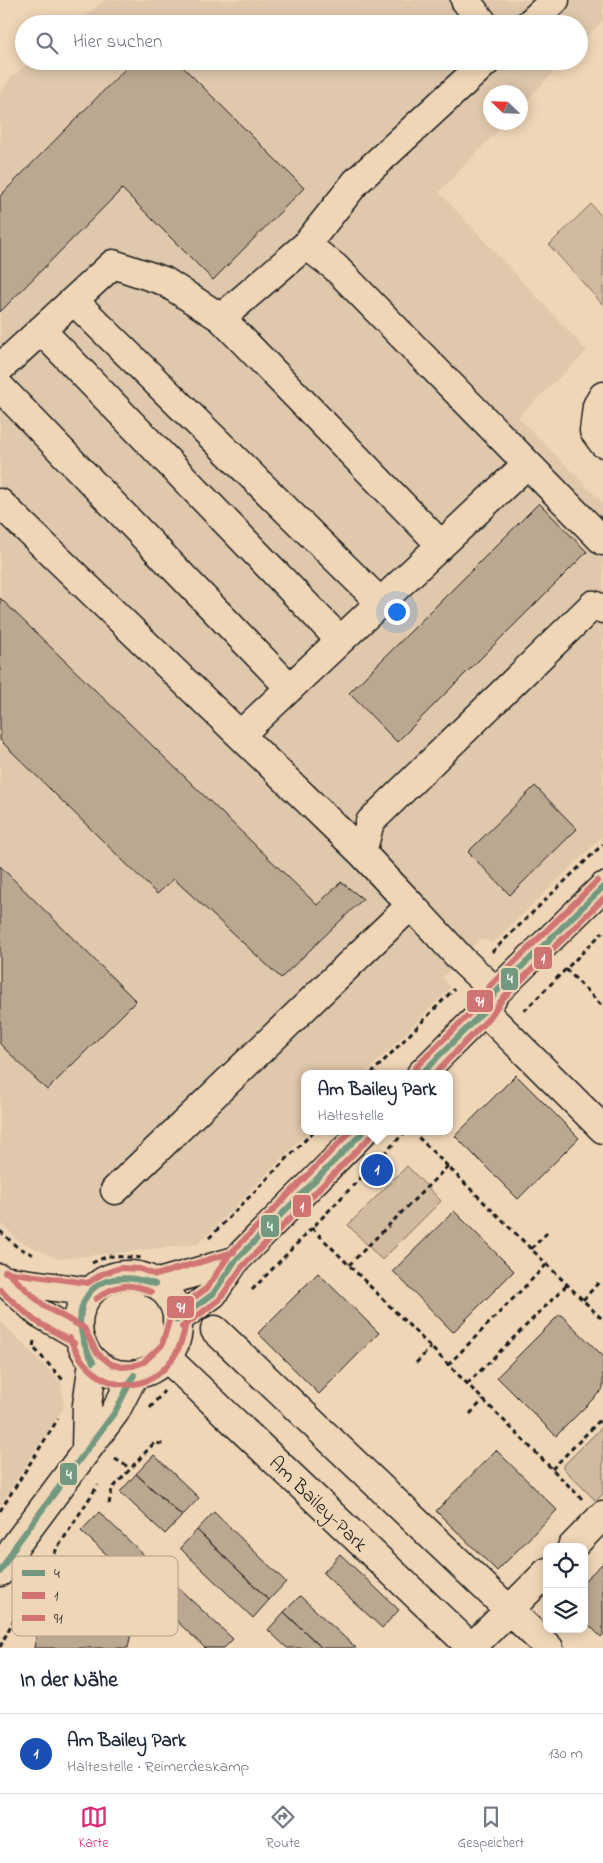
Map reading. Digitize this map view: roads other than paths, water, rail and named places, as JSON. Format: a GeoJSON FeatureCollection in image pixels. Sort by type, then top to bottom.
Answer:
{"type":"FeatureCollection","features":[{"type":"Feature","properties":{"kind":"main road"},"geometry":{"type":"LineString","coordinates":[[465,0],[477,15]]}},
{"type":"Feature","properties":{"kind":"main road"},"geometry":{"type":"LineString","coordinates":[[538,15],[554,0]]}},
{"type":"Feature","properties":{"kind":"main road"},"geometry":{"type":"LineString","coordinates":[[221,318],[306,245],[356,182],[477,70]]}},
{"type":"Feature","properties":{"kind":"main road"},"geometry":{"type":"LineString","coordinates":[[306,245],[335,267],[603,542]]}},
{"type":"Feature","properties":{"kind":"main road"},"geometry":{"type":"LineString","coordinates":[[0,368],[113,264],[164,281],[221,318],[441,545]]}},
{"type":"Feature","properties":{"kind":"main road"},"geometry":{"type":"LineString","coordinates":[[74,301],[380,602]]}},
{"type":"Feature","properties":{"kind":"main road"},"geometry":{"type":"LineString","coordinates":[[41,330],[340,640]]}},
{"type":"Feature","properties":{"kind":"main road"},"geometry":{"type":"LineString","coordinates":[[0,387],[290,688]]}},
{"type":"Feature","properties":{"kind":"main road"},"geometry":{"type":"LineString","coordinates":[[603,396],[597,406],[594,432],[603,443]]}},
{"type":"Feature","properties":{"kind":"main road"},"geometry":{"type":"LineString","coordinates":[[240,735],[527,464]]}},
{"type":"Feature","properties":{"kind":"main road"},"geometry":{"type":"LineString","coordinates":[[0,503],[362,853],[472,970],[504,1031],[603,1129]]}},
{"type":"Feature","properties":{"kind":"main road"},"geometry":{"type":"LineString","coordinates":[[362,853],[370,822],[600,602]]}},
{"type":"Feature","properties":{"kind":"main road"},"geometry":{"type":"LineString","coordinates":[[425,1070],[603,886]]}},
{"type":"Feature","properties":{"kind":"main road"},"geometry":{"type":"LineString","coordinates":[[115,1190],[411,905]]}},
{"type":"Feature","properties":{"kind":"main road"},"geometry":{"type":"LineString","coordinates":[[177,1320],[212,1294],[235,1261],[360,1135]]}},
{"type":"Feature","properties":{"kind":"main road"},"geometry":{"type":"LineString","coordinates":[[155,1284],[235,1261]]}},
{"type":"Feature","properties":{"kind":"main road"},"geometry":{"type":"LineString","coordinates":[[121,1275],[144,1278],[155,1284],[171,1300],[177,1320],[176,1340],[166,1357],[152,1369],[134,1375],[110,1373],[94,1362],[84,1350],[78,1335],[80,1310],[91,1292],[100,1284],[121,1275]]}},
{"type":"Feature","properties":{"kind":"main road"},"geometry":{"type":"LineString","coordinates":[[1,1279],[91,1292]]}},
{"type":"Feature","properties":{"kind":"main road"},"geometry":{"type":"LineString","coordinates":[[1,1279],[40,1313],[78,1335]]}},
{"type":"Feature","properties":{"kind":"main road"},"geometry":{"type":"LineString","coordinates":[[215,1330],[549,1648]]}},
{"type":"Feature","properties":{"kind":"main road","name":"Am Bailey-Park"},"geometry":{"type":"LineString","coordinates":[[166,1357],[472,1648]]}},
{"type":"Feature","properties":{"kind":"main road"},"geometry":{"type":"LineString","coordinates":[[86,1449],[87,1405],[94,1362]]}},
{"type":"Feature","properties":{"kind":"main road"},"geometry":{"type":"LineString","coordinates":[[0,1572],[16,1546],[115,1412],[134,1375]]}},
{"type":"Feature","properties":{"kind":"main road"},"geometry":{"type":"LineString","coordinates":[[576,1543],[602,1517]]}},
{"type":"Feature","properties":{"kind":"main road"},"geometry":{"type":"LineString","coordinates":[[472,1648],[543,1576]]}},
{"type":"Feature","properties":{"kind":"place","name":"Am Bailey Park"},"geometry":{"type":"Point","coordinates":[377,1170]}}]}
